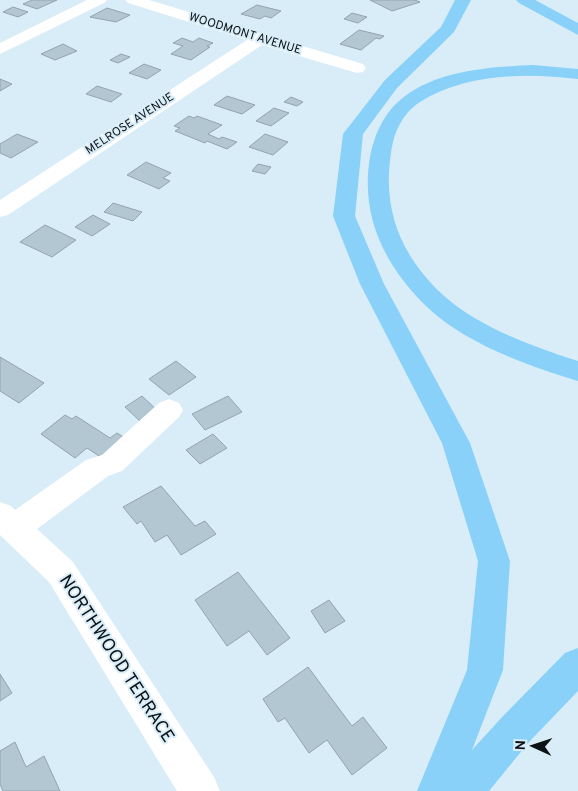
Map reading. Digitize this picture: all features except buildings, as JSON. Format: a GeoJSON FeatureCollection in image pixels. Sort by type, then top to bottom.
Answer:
{"type":"FeatureCollection","features":[{"type":"Feature","properties":{"kind":"highway"},"geometry":{"type":"LineString","coordinates":[[437,791],[485,670],[494,561],[456,443],[372,284],[344,216],[353,134],[391,84],[448,29],[463,0]]}},
{"type":"Feature","properties":{"kind":"highway"},"geometry":{"type":"LineString","coordinates":[[524,0],[578,30]]}},
{"type":"Feature","properties":{"kind":"highway"},"geometry":{"type":"LineString","coordinates":[[578,74],[559,71],[496,72],[454,79],[420,94],[395,115],[383,142],[376,171],[379,214],[396,255],[434,300],[478,332],[525,354],[578,371]]}},
{"type":"Feature","properties":{"kind":"highway"},"geometry":{"type":"LineString","coordinates":[[463,791],[516,729],[578,665]]}},
{"type":"Feature","properties":{"kind":"street"},"geometry":{"type":"LineString","coordinates":[[0,49],[99,0]]}},
{"type":"Feature","properties":{"kind":"street","name":"WOODMONT AVENUE"},"geometry":{"type":"LineString","coordinates":[[133,0],[357,68]]}},
{"type":"Feature","properties":{"kind":"street","name":"MELROSE AVENUE"},"geometry":{"type":"LineString","coordinates":[[0,210],[261,38]]}},
{"type":"Feature","properties":{"kind":"street"},"geometry":{"type":"LineString","coordinates":[[7,521],[97,468],[112,463],[169,410]]}},
{"type":"Feature","properties":{"kind":"street","name":"NORTHWOOD TERRACE"},"geometry":{"type":"LineString","coordinates":[[7,521],[61,572],[200,791]]}}]}
